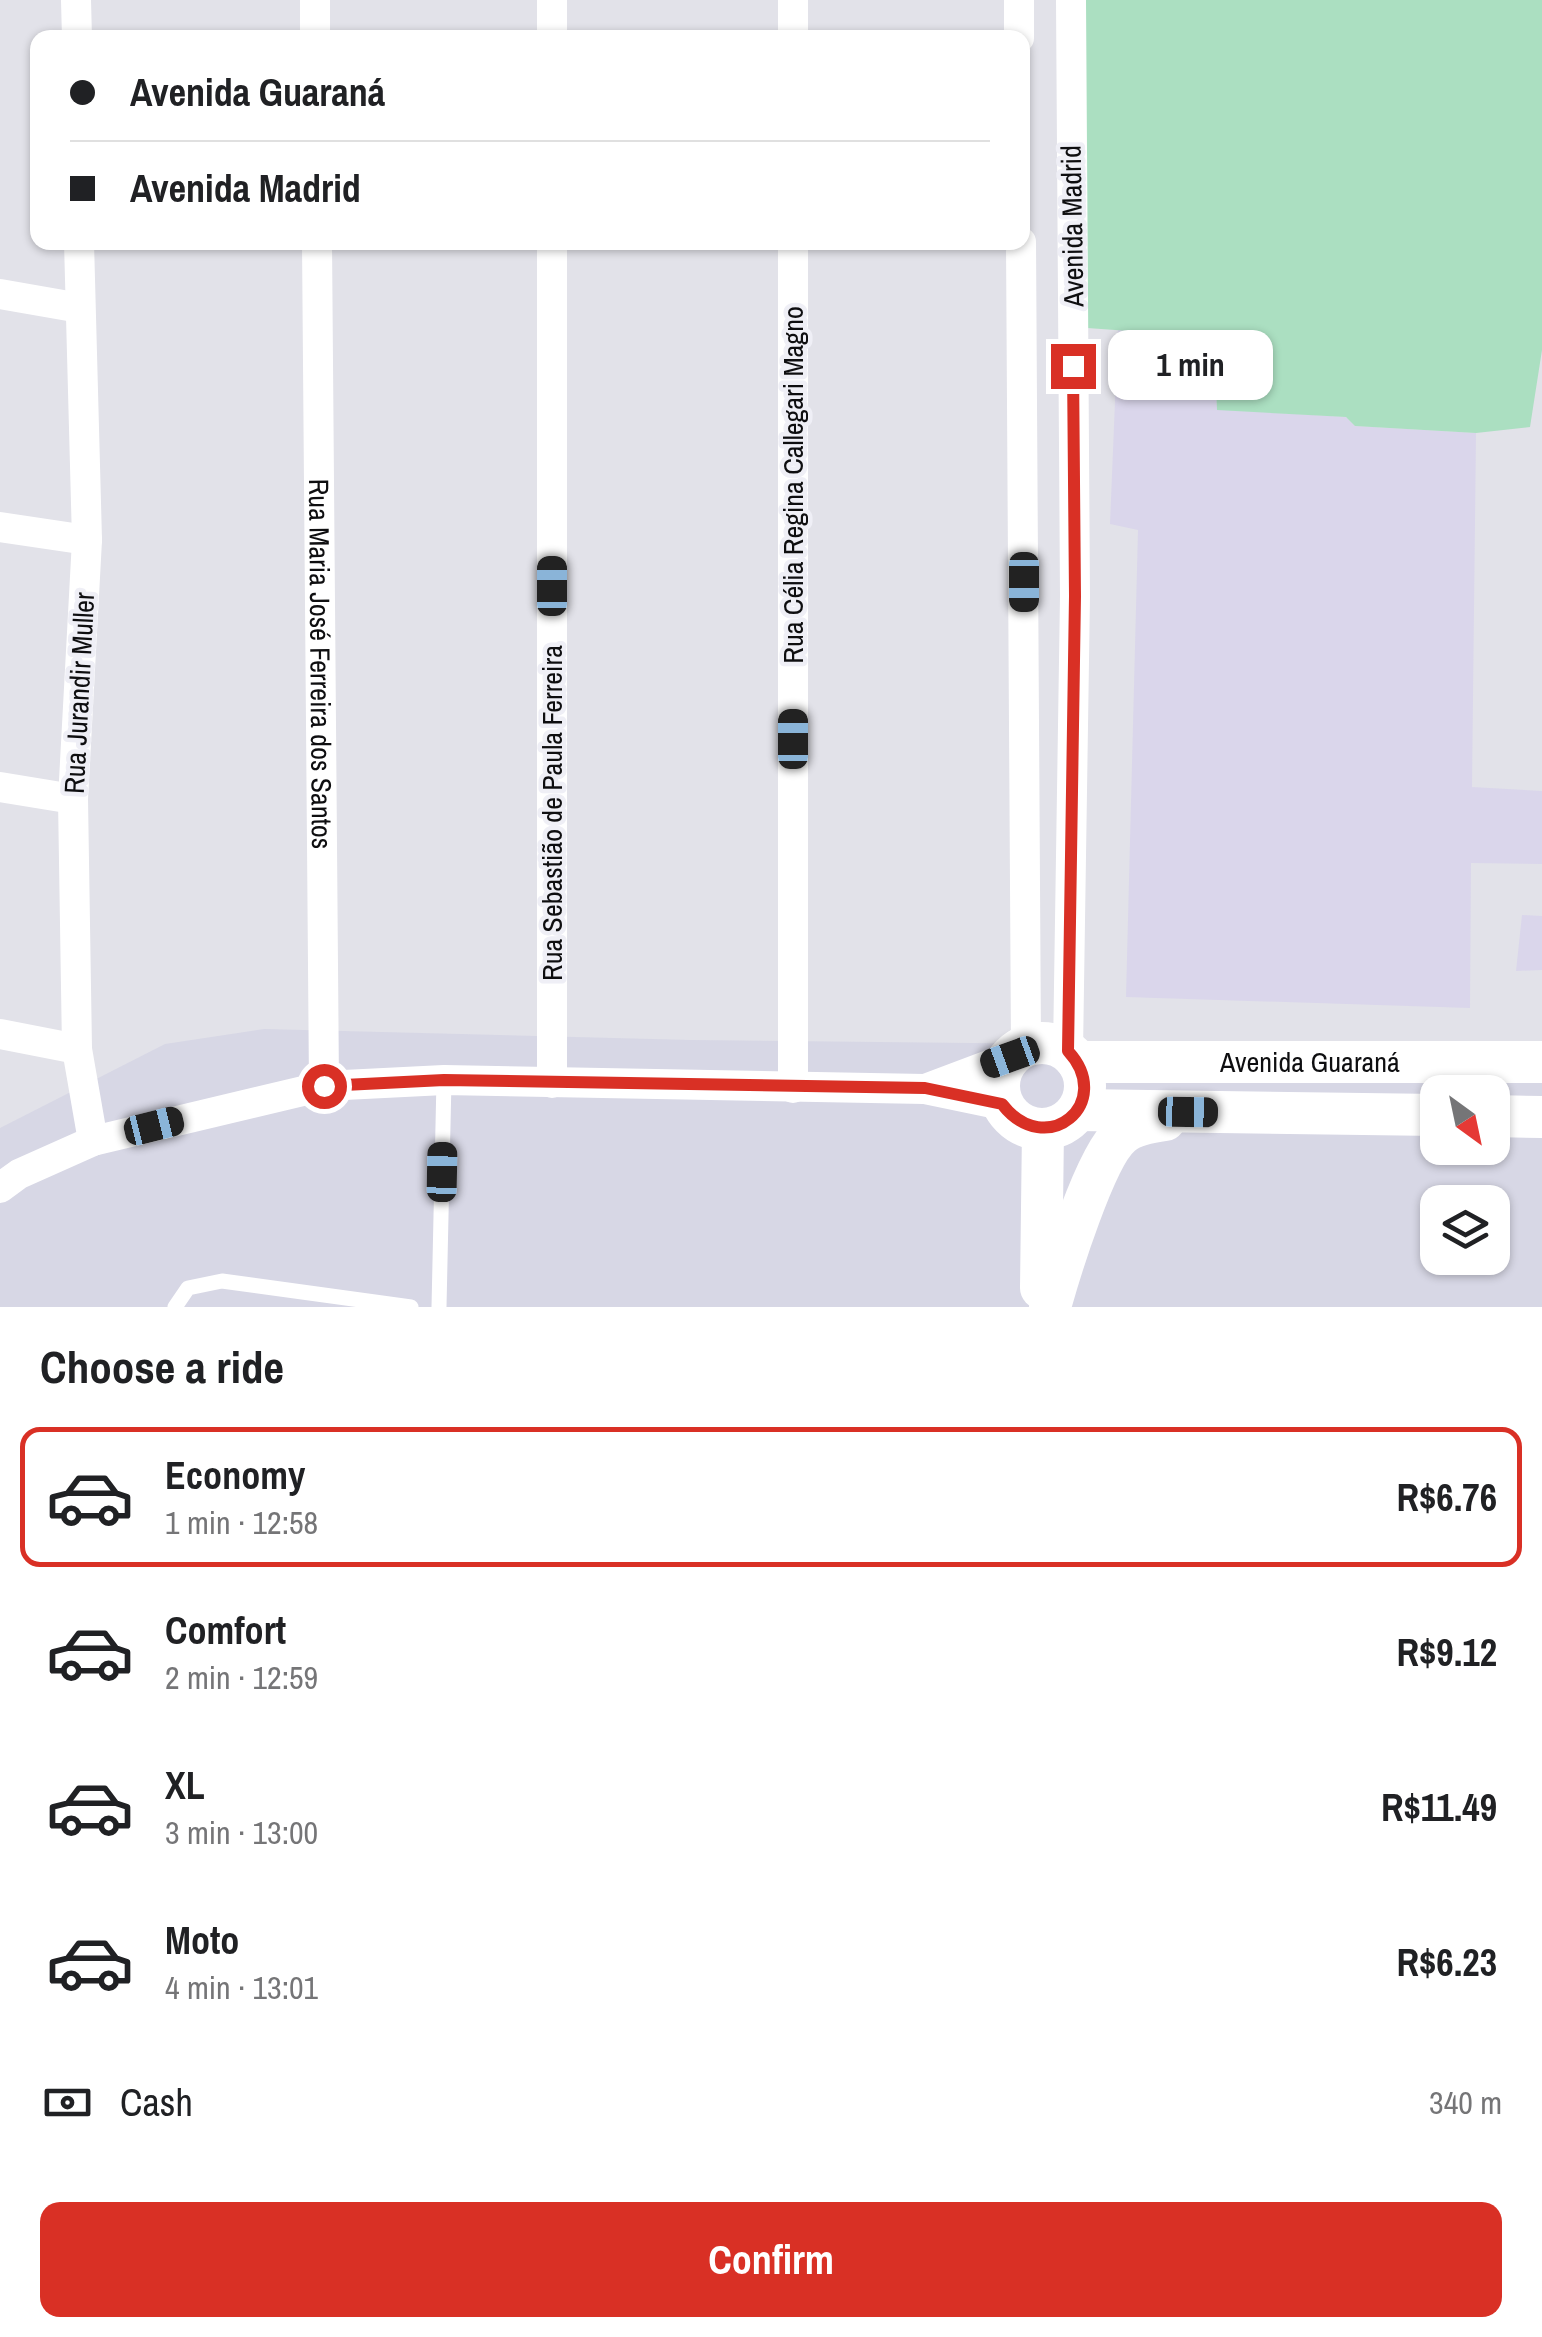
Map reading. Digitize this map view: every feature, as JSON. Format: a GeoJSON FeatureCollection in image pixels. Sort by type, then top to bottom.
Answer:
{"type":"FeatureCollection","features":[{"type":"Feature","properties":{"kind":"street"},"geometry":{"type":"LineString","coordinates":[[76,0],[76,30]]}},
{"type":"Feature","properties":{"kind":"street"},"geometry":{"type":"LineString","coordinates":[[315,0],[315,30]]}},
{"type":"Feature","properties":{"kind":"street"},"geometry":{"type":"LineString","coordinates":[[552,0],[552,30]]}},
{"type":"Feature","properties":{"kind":"street"},"geometry":{"type":"LineString","coordinates":[[793,0],[793,30]]}},
{"type":"Feature","properties":{"kind":"street"},"geometry":{"type":"LineString","coordinates":[[1019,0],[1019,30]]}},
{"type":"Feature","properties":{"kind":"street","name":"Avenida Madrid"},"geometry":{"type":"LineString","coordinates":[[1045,1054],[1075,596],[1071,0]]}},
{"type":"Feature","properties":{"kind":"street","name":"Rua Jurandir Muller"},"geometry":{"type":"LineString","coordinates":[[79,250],[87,540],[74,799],[76,1049],[93,1141]]}},
{"type":"Feature","properties":{"kind":"street","name":"Rua Maria José Ferreira dos Santos"},"geometry":{"type":"LineString","coordinates":[[317,250],[324,1086]]}},
{"type":"Feature","properties":{"kind":"street","name":"Rua Sebastião de Paula Ferreira"},"geometry":{"type":"LineString","coordinates":[[552,250],[552,1082]]}},
{"type":"Feature","properties":{"kind":"street","name":"Rua Célia Regina Callegari Magno"},"geometry":{"type":"LineString","coordinates":[[793,250],[793,1088]]}},
{"type":"Feature","properties":{"kind":"street","name":"Avenida Madrid"},"geometry":{"type":"LineString","coordinates":[[1021,250],[1045,1054]]}},
{"type":"Feature","properties":{"kind":"street"},"geometry":{"type":"LineString","coordinates":[[0,294],[80,308]]}},
{"type":"Feature","properties":{"kind":"street"},"geometry":{"type":"LineString","coordinates":[[0,528],[87,540]]}},
{"type":"Feature","properties":{"kind":"street"},"geometry":{"type":"LineString","coordinates":[[0,786],[74,799]]}},
{"type":"Feature","properties":{"kind":"street"},"geometry":{"type":"LineString","coordinates":[[0,1034],[76,1049]]}},
{"type":"Feature","properties":{"kind":"street"},"geometry":{"type":"LineString","coordinates":[[1041,1307],[1060,1120],[1085,1086],[1045,1054],[1001,1072],[998,1088],[1002,1104],[1012,1118],[1026,1126],[1060,1120]]}},
{"type":"Feature","properties":{"kind":"street","name":"Avenida Guaraná"},"geometry":{"type":"LineString","coordinates":[[925,1088],[1045,1054],[1542,1062]]}},
{"type":"Feature","properties":{"kind":"street","name":"Avenida Guaraná"},"geometry":{"type":"LineString","coordinates":[[0,1188],[19,1174],[93,1141],[324,1086],[444,1080],[925,1088],[1002,1104]]}},
{"type":"Feature","properties":{"kind":"street"},"geometry":{"type":"LineString","coordinates":[[1050,1307],[1061,1266],[1103,1158],[1120,1135],[1150,1122],[1224,1112]]}},
{"type":"Feature","properties":{"kind":"street","name":"Avenida Guaraná"},"geometry":{"type":"LineString","coordinates":[[1060,1120],[1224,1112],[1420,1115]]}},
{"type":"Feature","properties":{"kind":"street"},"geometry":{"type":"LineString","coordinates":[[1510,1116],[1542,1117]]}},
{"type":"Feature","properties":{"kind":"lane"},"geometry":{"type":"LineString","coordinates":[[439,1307],[444,1080]]}},
{"type":"Feature","properties":{"kind":"lane"},"geometry":{"type":"LineString","coordinates":[[175,1307],[188,1288],[222,1281],[410,1307]]}},
{"type":"Feature","properties":{"kind":"shaded area"},"geometry":{"type":"Polygon","coordinates":[[[1118,328],[1214,337],[1217,409],[1259,408],[1346,417],[1355,426],[1476,433],[1472,787],[1542,791],[1542,864],[1471,863],[1470,1008],[1126,997],[1138,530],[1110,524],[1118,328]]]}},
{"type":"Feature","properties":{"kind":"shaded area"},"geometry":{"type":"Polygon","coordinates":[[[1522,915],[1542,916],[1542,970],[1516,971],[1522,915]]]}},
{"type":"Feature","properties":{"kind":"shaded area"},"geometry":{"type":"Polygon","coordinates":[[[264,1029],[691,1040],[1542,1049],[1542,1307],[0,1307],[0,1128],[165,1044],[264,1029]]]}},
{"type":"Feature","properties":{"kind":"green space"},"geometry":{"type":"Polygon","coordinates":[[[1073,0],[1542,0],[1542,350],[1530,427],[1476,433],[1355,426],[1346,417],[1217,410],[1214,337],[1073,327],[1073,0]]]}},
{"type":"Feature","properties":{"kind":"route"},"geometry":{"type":"LineString","coordinates":[[324,1086],[444,1080],[925,1088],[1002,1104],[1012,1118],[1026,1126],[1043,1129],[1068,1120],[1078,1110],[1085,1086],[1078,1062],[1068,1051],[1075,596],[1073,366]]}}]}
